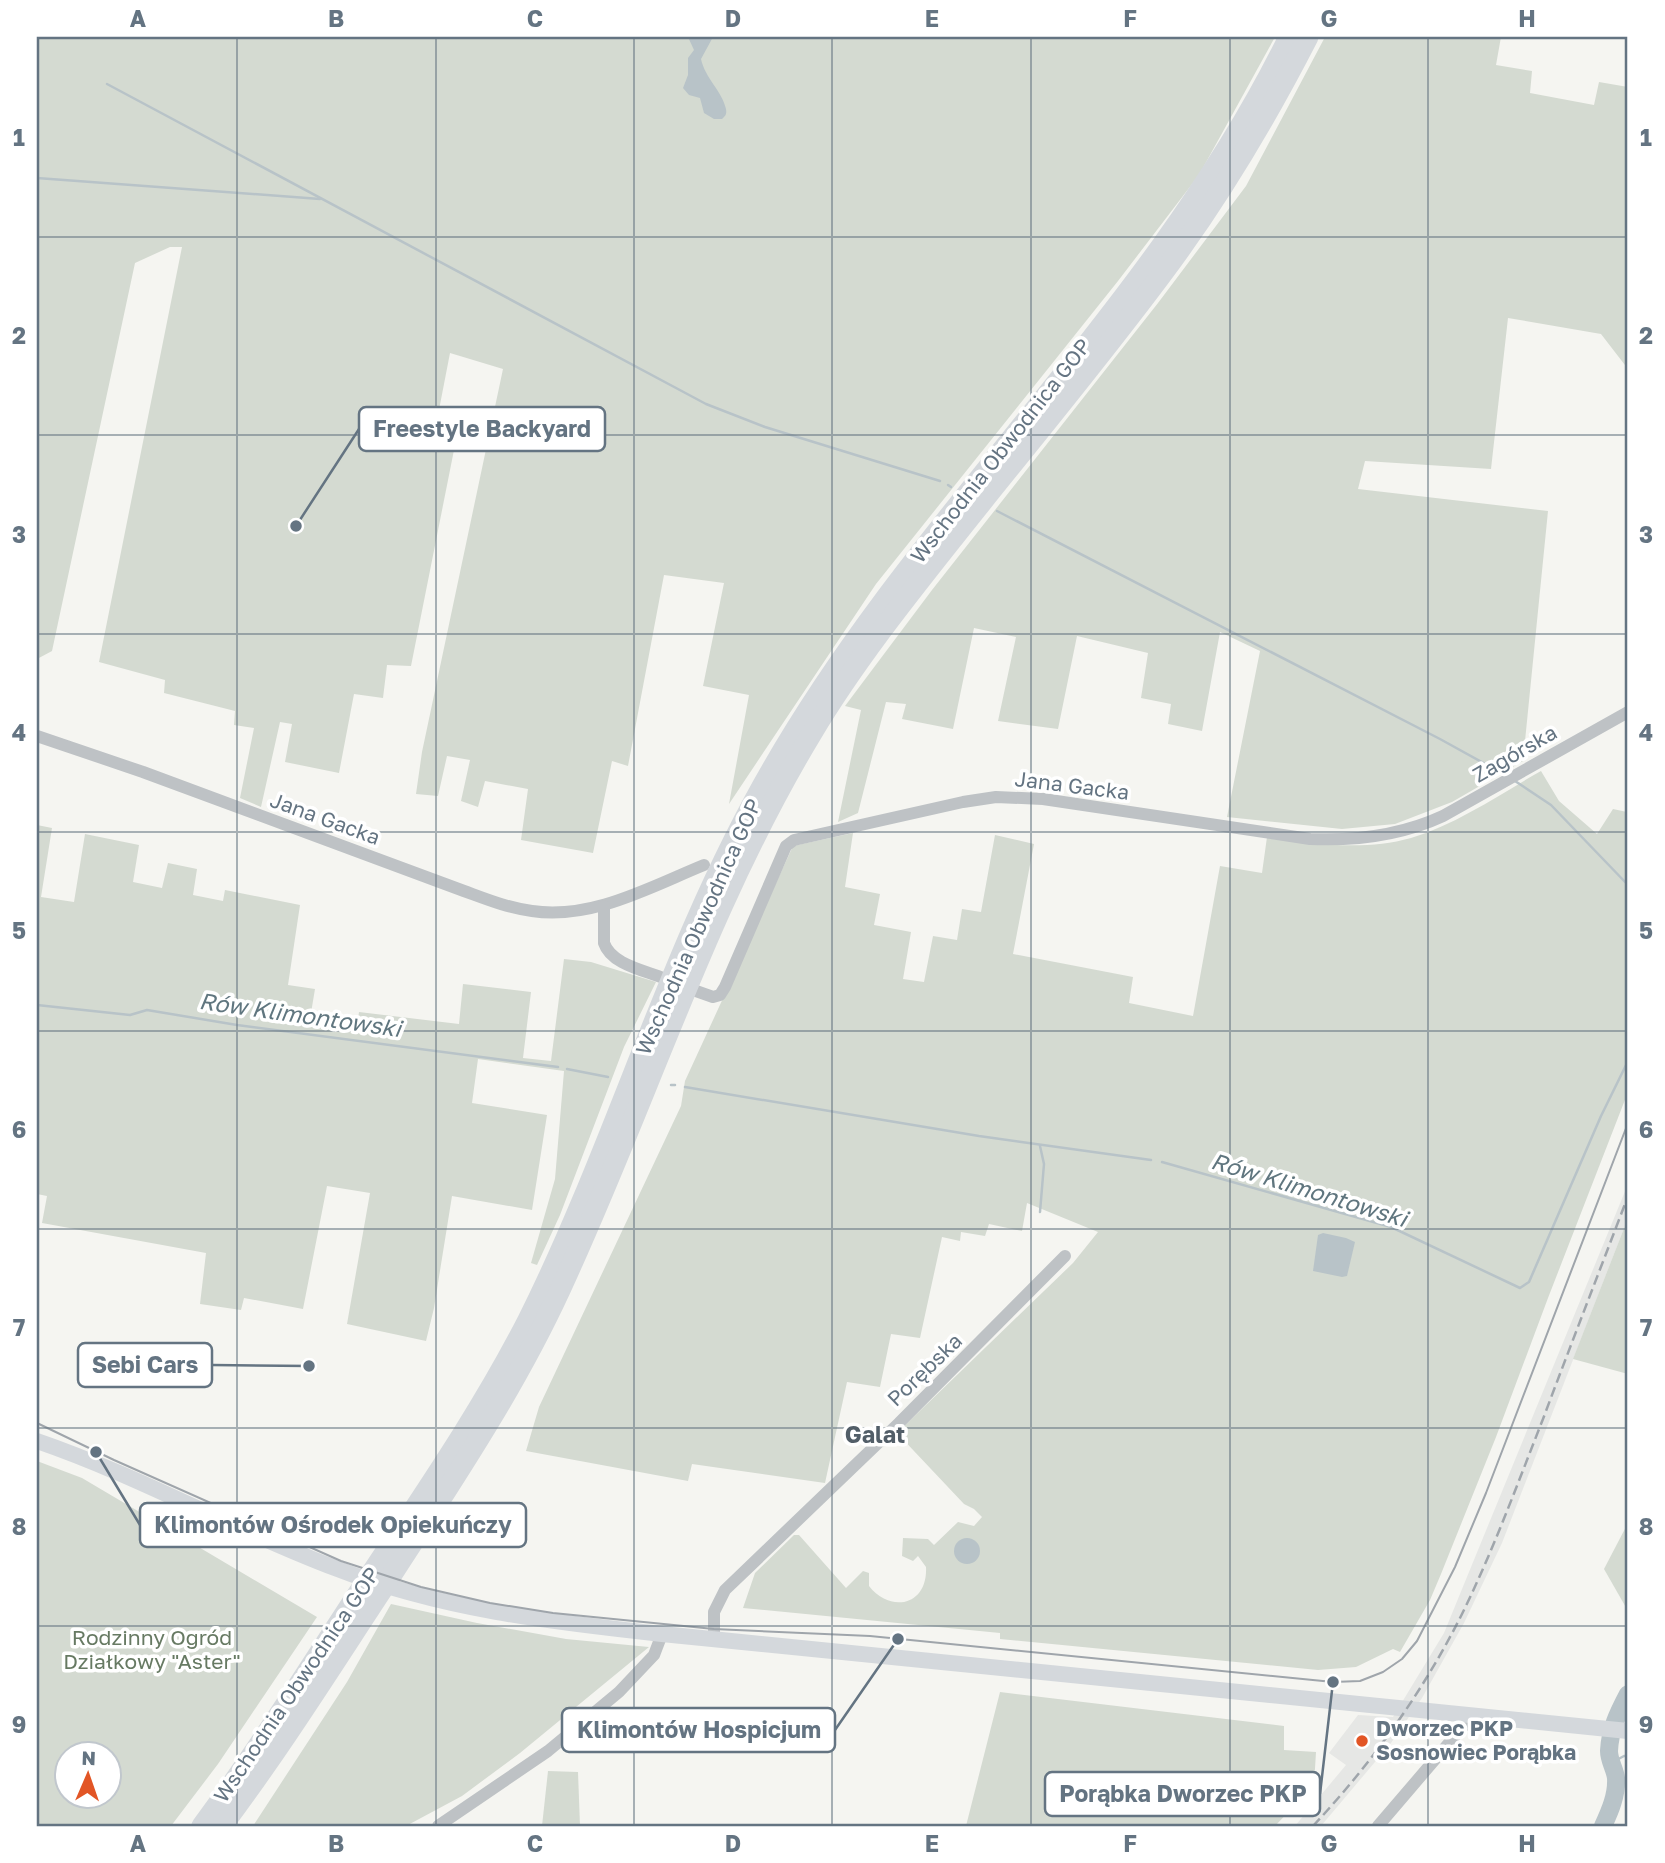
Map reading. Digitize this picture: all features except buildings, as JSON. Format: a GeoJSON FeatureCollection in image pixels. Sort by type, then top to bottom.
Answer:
{"type":"FeatureCollection","features":[{"type":"Feature","properties":{"kind":"highway","name":"Wschodnia Obwodnica GOP"},"geometry":{"type":"LineString","coordinates":[[202,1826],[452,1451],[521,1333],[564,1243],[680,960],[728,852],[771,770],[815,696],[917,557],[1096,332],[1176,226],[1232,142],[1289,37]]}},
{"type":"Feature","properties":{"kind":"highway","name":"Wschodnia Obwodnica GOP"},"geometry":{"type":"LineString","coordinates":[[222,1826],[284,1737],[447,1489],[525,1359],[579,1247],[735,877],[771,804],[815,728],[852,671],[903,602],[1171,262],[1236,166],[1308,37]]}},
{"type":"Feature","properties":{"kind":"street","name":"Zagórska"},"geometry":{"type":"LineString","coordinates":[[1419,826],[1502,784],[1628,712]]}},
{"type":"Feature","properties":{"kind":"street","name":"Jana Gacka"},"geometry":{"type":"LineString","coordinates":[[37,736],[108,759],[507,906],[534,912],[565,912],[604,905],[704,865]]}},
{"type":"Feature","properties":{"kind":"street","name":"Jana Gacka"},"geometry":{"type":"LineString","coordinates":[[696,991],[713,997],[720,995],[786,846],[789,842],[804,837],[963,802],[1005,797],[1043,799],[1310,839],[1354,839],[1392,834],[1419,826]]}},
{"type":"Feature","properties":{"kind":"street"},"geometry":{"type":"LineString","coordinates":[[604,905],[606,949],[625,963],[663,978]]}},
{"type":"Feature","properties":{"kind":"street","name":"Porębska"},"geometry":{"type":"LineString","coordinates":[[714,1639],[714,1612],[724,1590],[964,1359],[1065,1256]]}},
{"type":"Feature","properties":{"kind":"street"},"geometry":{"type":"LineString","coordinates":[[37,1441],[110,1469],[334,1568],[418,1596],[509,1616],[662,1634],[1628,1731]]}},
{"type":"Feature","properties":{"kind":"street"},"geometry":{"type":"LineString","coordinates":[[438,1826],[548,1751],[619,1692],[654,1655],[662,1634]]}},
{"type":"Feature","properties":{"kind":"street"},"geometry":{"type":"LineString","coordinates":[[1378,1826],[1473,1715]]}},
{"type":"Feature","properties":{"kind":"street"},"geometry":{"type":"LineString","coordinates":[[459,1813],[464,1826]]}},
{"type":"Feature","properties":{"kind":"shaded area"},"geometry":{"type":"Polygon","coordinates":[[[688,37],[713,37],[701,59],[724,102],[726,115],[722,119],[714,119],[704,113],[700,98],[689,95],[683,88],[688,75],[688,58],[694,50],[688,37]]]}},
{"type":"Feature","properties":{"kind":"shaded area"},"geometry":{"type":"Polygon","coordinates":[[[1628,1184],[1628,1218],[1502,1543],[1464,1623],[1422,1698],[1391,1743],[1321,1826],[1295,1826],[1346,1765],[1329,1753],[1358,1715],[1393,1717],[1444,1633],[1628,1184]]]}},
{"type":"Feature","properties":{"kind":"shaded area"},"geometry":{"type":"Polygon","coordinates":[[[1323,1233],[1355,1242],[1347,1276],[1313,1271],[1318,1235],[1323,1233]]]}},
{"type":"Feature","properties":{"kind":"shaded area"},"geometry":{"type":"Polygon","coordinates":[[[967,1538],[976,1542],[980,1551],[976,1560],[967,1564],[958,1560],[954,1551],[958,1542],[967,1538]]]}},
{"type":"Feature","properties":{"kind":"green space"},"geometry":{"type":"Polygon","coordinates":[[[37,37],[1275,37],[1199,175],[1118,281],[876,584],[729,804],[749,695],[703,686],[724,583],[664,575],[628,766],[612,761],[593,853],[521,840],[528,789],[485,781],[478,807],[461,801],[470,760],[447,756],[438,796],[416,794],[422,752],[503,369],[450,353],[432,446],[454,450],[411,666],[387,665],[383,698],[354,694],[339,773],[285,762],[292,724],[280,722],[261,807],[240,798],[254,728],[234,725],[235,711],[164,693],[165,680],[99,662],[182,247],[170,247],[135,263],[52,651],[37,659],[37,37]]]}},
{"type":"Feature","properties":{"kind":"green space"},"geometry":{"type":"Polygon","coordinates":[[[1325,37],[1501,37],[1496,65],[1532,71],[1530,93],[1594,105],[1599,82],[1628,87],[1628,369],[1601,334],[1508,318],[1491,469],[1365,461],[1358,489],[1548,511],[1523,761],[1452,802],[1395,824],[1342,829],[1227,817],[1260,651],[1220,632],[1202,731],[1168,724],[1171,704],[1141,698],[1148,653],[1077,636],[1058,729],[998,721],[1016,637],[974,628],[953,729],[902,719],[906,704],[886,702],[858,813],[838,822],[861,710],[845,706],[1246,186],[1325,37]]]}},
{"type":"Feature","properties":{"kind":"green space"},"geometry":{"type":"Polygon","coordinates":[[[1541,771],[1559,801],[1597,834],[1613,809],[1628,810],[1628,1092],[1441,1574],[1430,1600],[1400,1652],[1393,1649],[1356,1667],[1318,1670],[1000,1639],[1000,1633],[743,1608],[755,1573],[794,1535],[799,1535],[846,1588],[863,1571],[869,1573],[869,1586],[878,1595],[887,1600],[906,1601],[921,1590],[926,1567],[918,1556],[913,1561],[902,1556],[903,1538],[928,1539],[934,1545],[958,1522],[974,1526],[982,1517],[964,1504],[897,1433],[1073,1263],[1098,1232],[1027,1203],[1022,1231],[989,1224],[985,1236],[961,1232],[960,1241],[942,1237],[920,1338],[891,1334],[880,1387],[847,1382],[825,1483],[692,1464],[688,1481],[526,1451],[539,1407],[681,1106],[685,1081],[793,846],[853,833],[845,887],[880,894],[874,925],[911,932],[903,979],[924,982],[933,936],[957,940],[962,909],[981,912],[995,835],[1034,844],[1013,954],[1133,977],[1129,1003],[1193,1016],[1220,866],[1262,873],[1267,837],[1321,844],[1357,845],[1411,838],[1462,817],[1541,771]]]}},
{"type":"Feature","properties":{"kind":"green space"},"geometry":{"type":"Polygon","coordinates":[[[37,825],[52,828],[41,897],[74,902],[85,834],[139,845],[133,882],[162,888],[168,863],[197,869],[193,895],[223,901],[225,890],[300,905],[288,985],[315,989],[309,1025],[356,1033],[359,1012],[459,1024],[463,984],[531,992],[523,1058],[551,1061],[564,959],[591,962],[656,982],[624,1047],[560,1215],[537,1265],[531,1263],[555,1179],[564,1071],[478,1059],[472,1103],[547,1115],[532,1210],[452,1196],[426,1341],[347,1324],[370,1193],[327,1186],[303,1309],[244,1298],[241,1310],[200,1304],[206,1253],[42,1223],[47,1196],[37,1194],[37,825]]]}},
{"type":"Feature","properties":{"kind":"green space"},"geometry":{"type":"Polygon","coordinates":[[[1628,1218],[1628,1374],[1573,1359],[1628,1218]]]}},
{"type":"Feature","properties":{"kind":"green space","name":"Rodzinny Ogród Działkowy \"Aster\""},"geometry":{"type":"Polygon","coordinates":[[[37,1461],[82,1478],[317,1617],[218,1764],[171,1826],[37,1826],[37,1461]]]}},
{"type":"Feature","properties":{"kind":"green space"},"geometry":{"type":"Polygon","coordinates":[[[1628,1523],[1628,1611],[1604,1569],[1628,1523]]]}},
{"type":"Feature","properties":{"kind":"green space"},"geometry":{"type":"Polygon","coordinates":[[[391,1604],[566,1639],[649,1647],[520,1753],[462,1796],[406,1826],[253,1826],[347,1682],[391,1604]]]}},
{"type":"Feature","properties":{"kind":"green space"},"geometry":{"type":"Polygon","coordinates":[[[1000,1692],[1284,1726],[1284,1750],[1316,1752],[1314,1785],[1275,1826],[966,1826],[1000,1692]]]}},
{"type":"Feature","properties":{"kind":"green space"},"geometry":{"type":"Polygon","coordinates":[[[548,1771],[578,1772],[580,1826],[542,1826],[548,1771]]]}},
{"type":"Feature","properties":{"kind":"waterway"},"geometry":{"type":"LineString","coordinates":[[107,84],[706,404],[765,427],[940,481]]}},
{"type":"Feature","properties":{"kind":"waterway"},"geometry":{"type":"LineString","coordinates":[[37,178],[320,199]]}},
{"type":"Feature","properties":{"kind":"waterway"},"geometry":{"type":"LineString","coordinates":[[997,511],[1507,776]]}},
{"type":"Feature","properties":{"kind":"waterway"},"geometry":{"type":"LineString","coordinates":[[1515,781],[1551,805],[1628,885]]}},
{"type":"Feature","properties":{"kind":"waterway","name":"Rów Klimontowski"},"geometry":{"type":"LineString","coordinates":[[37,1005],[130,1015],[147,1010],[237,1025],[558,1067]]}},
{"type":"Feature","properties":{"kind":"waterway","name":"Rów Klimontowski"},"geometry":{"type":"LineString","coordinates":[[1162,1162],[1391,1227],[1520,1288],[1529,1282],[1601,1116],[1628,1061]]}},
{"type":"Feature","properties":{"kind":"waterway","name":"Rów Klimontowski"},"geometry":{"type":"LineString","coordinates":[[567,1069],[608,1077]]}},
{"type":"Feature","properties":{"kind":"waterway","name":"Rów Klimontowski"},"geometry":{"type":"LineString","coordinates":[[685,1087],[979,1136],[1151,1160]]}},
{"type":"Feature","properties":{"kind":"waterway"},"geometry":{"type":"LineString","coordinates":[[1040,1146],[1044,1164],[1040,1212]]}},
{"type":"Feature","properties":{"kind":"waterway"},"geometry":{"type":"LineString","coordinates":[[1603,1826],[1616,1784],[1609,1755],[1611,1735],[1628,1694]]}},
{"type":"Feature","properties":{"kind":"waterway"},"geometry":{"type":"LineString","coordinates":[[1611,1763],[1628,1756]]}},
{"type":"Feature","properties":{"kind":"tram line"},"geometry":{"type":"LineString","coordinates":[[37,1423],[341,1561],[421,1587],[490,1603],[553,1613],[714,1629],[870,1636],[1333,1682],[1360,1681],[1383,1672],[1402,1659],[1417,1641],[1455,1567],[1628,1123]]}},
{"type":"Feature","properties":{"kind":"railway"},"geometry":{"type":"LineString","coordinates":[[1313,1826],[1356,1777],[1395,1726],[1431,1671],[1462,1614],[1514,1493],[1628,1196]]}},
{"type":"Feature","properties":{"kind":"place","name":"Freestyle Backyard"},"geometry":{"type":"Point","coordinates":[296,526]}},
{"type":"Feature","properties":{"kind":"place","name":"Sebi Cars"},"geometry":{"type":"Point","coordinates":[309,1366]}},
{"type":"Feature","properties":{"kind":"place","name":"Klimontów Ośrodek Opiekuńczy"},"geometry":{"type":"Point","coordinates":[96,1452]}},
{"type":"Feature","properties":{"kind":"place","name":"Klimontów Hospicjum"},"geometry":{"type":"Point","coordinates":[898,1639]}},
{"type":"Feature","properties":{"kind":"place","name":"Porąbka Dworzec PKP"},"geometry":{"type":"Point","coordinates":[1333,1682]}},
{"type":"Feature","properties":{"kind":"place","name":"Dworzec PKP Sosnowiec Porąbka"},"geometry":{"type":"Point","coordinates":[1362,1741]}},
{"type":"Feature","properties":{"kind":"district","name":"Galat"},"geometry":{"type":"Point","coordinates":[875,1435]}}]}
